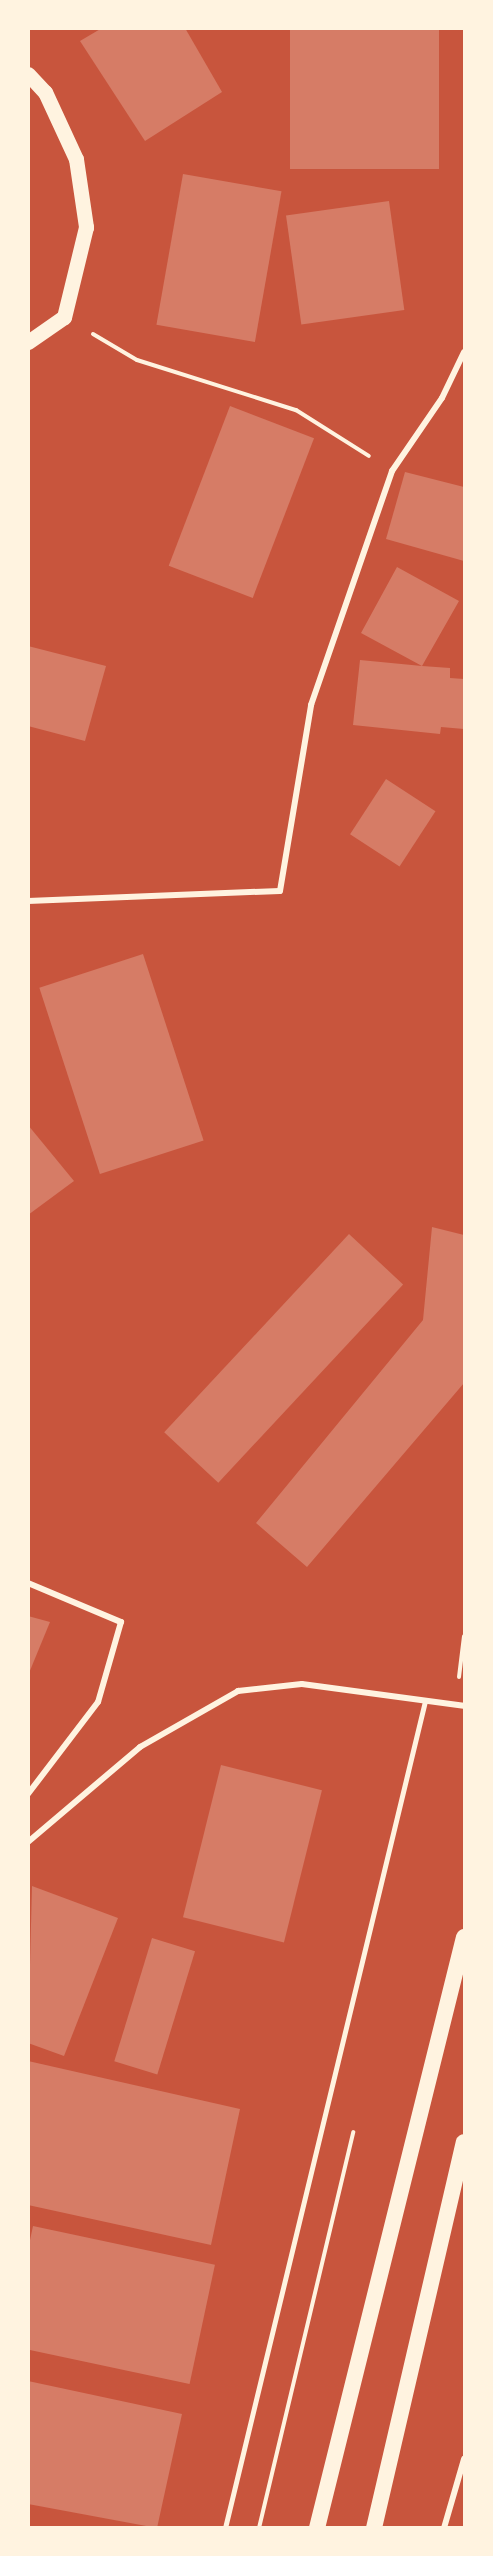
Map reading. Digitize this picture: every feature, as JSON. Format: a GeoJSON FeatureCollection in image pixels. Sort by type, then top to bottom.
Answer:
{"type":"FeatureCollection","features":[{"type":"Feature","properties":{"kind":"highway"},"geometry":{"type":"LineString","coordinates":[[317,2528],[465,1937]]}},
{"type":"Feature","properties":{"kind":"highway"},"geometry":{"type":"LineString","coordinates":[[374,2528],[465,2142]]}},
{"type":"Feature","properties":{"kind":"main road"},"geometry":{"type":"LineString","coordinates":[[28,74],[45,92],[76,159],[86,227],[64,317],[28,342]]}},
{"type":"Feature","properties":{"kind":"street"},"geometry":{"type":"LineString","coordinates":[[28,901],[280,891],[311,705],[392,471],[442,398],[465,352]]}},
{"type":"Feature","properties":{"kind":"street"},"geometry":{"type":"LineString","coordinates":[[28,1583],[121,1622],[98,1702],[28,1794]]}},
{"type":"Feature","properties":{"kind":"street"},"geometry":{"type":"LineString","coordinates":[[28,1842],[140,1747],[238,1691],[302,1684],[465,1706]]}},
{"type":"Feature","properties":{"kind":"street"},"geometry":{"type":"LineString","coordinates":[[444,2528],[465,2458]]}},
{"type":"Feature","properties":{"kind":"lane"},"geometry":{"type":"LineString","coordinates":[[225,2528],[425,1701]]}},
{"type":"Feature","properties":{"kind":"path"},"geometry":{"type":"LineString","coordinates":[[64,317],[137,360],[296,411],[392,471]]}},
{"type":"Feature","properties":{"kind":"building"},"geometry":{"type":"Polygon","coordinates":[[[102,28],[185,28],[222,92],[145,141],[80,41],[102,28]]]}},
{"type":"Feature","properties":{"kind":"building"},"geometry":{"type":"Polygon","coordinates":[[[290,28],[439,28],[439,169],[290,169],[290,28]]]}},
{"type":"Feature","properties":{"kind":"building"},"geometry":{"type":"Polygon","coordinates":[[[183,174],[281,191],[255,342],[156,325],[183,174]]]}},
{"type":"Feature","properties":{"kind":"building"},"geometry":{"type":"Polygon","coordinates":[[[389,201],[404,310],[301,324],[286,215],[389,201]]]}},
{"type":"Feature","properties":{"kind":"building"},"geometry":{"type":"Polygon","coordinates":[[[230,406],[314,438],[253,598],[169,566],[230,406]]]}},
{"type":"Feature","properties":{"kind":"building"},"geometry":{"type":"Polygon","coordinates":[[[405,472],[464,487],[464,561],[386,539],[405,472]]]}},
{"type":"Feature","properties":{"kind":"building"},"geometry":{"type":"Polygon","coordinates":[[[397,567],[459,601],[422,666],[361,633],[397,567]]]}},
{"type":"Feature","properties":{"kind":"building"},"geometry":{"type":"Polygon","coordinates":[[[28,646],[106,666],[85,741],[28,726],[28,646]]]}},
{"type":"Feature","properties":{"kind":"building"},"geometry":{"type":"Polygon","coordinates":[[[360,660],[450,668],[450,678],[464,679],[464,729],[441,727],[440,734],[353,725],[360,660]]]}},
{"type":"Feature","properties":{"kind":"building"},"geometry":{"type":"Polygon","coordinates":[[[386,779],[435,811],[400,866],[350,834],[386,779]]]}},
{"type":"Feature","properties":{"kind":"building"},"geometry":{"type":"Polygon","coordinates":[[[143,954],[204,1140],[100,1174],[39,988],[143,954]]]}},
{"type":"Feature","properties":{"kind":"building"},"geometry":{"type":"Polygon","coordinates":[[[28,1125],[74,1181],[28,1215],[28,1125]]]}},
{"type":"Feature","properties":{"kind":"building"},"geometry":{"type":"Polygon","coordinates":[[[432,1227],[464,1235],[464,1383],[307,1567],[256,1523],[423,1320],[432,1227]]]}},
{"type":"Feature","properties":{"kind":"building"},"geometry":{"type":"Polygon","coordinates":[[[349,1234],[403,1284],[218,1483],[164,1432],[349,1234]]]}},
{"type":"Feature","properties":{"kind":"building"},"geometry":{"type":"Polygon","coordinates":[[[28,1616],[50,1622],[29,1673],[28,1673],[28,1616]]]}},
{"type":"Feature","properties":{"kind":"building"},"geometry":{"type":"Polygon","coordinates":[[[221,1765],[322,1790],[284,1942],[183,1917],[221,1765]]]}},
{"type":"Feature","properties":{"kind":"building"},"geometry":{"type":"Polygon","coordinates":[[[32,1886],[118,1918],[64,2056],[28,2043],[32,1886]]]}},
{"type":"Feature","properties":{"kind":"building"},"geometry":{"type":"Polygon","coordinates":[[[152,1938],[195,1951],[157,2075],[114,2061],[152,1938]]]}},
{"type":"Feature","properties":{"kind":"building"},"geometry":{"type":"Polygon","coordinates":[[[28,2061],[240,2109],[211,2245],[28,2205],[28,2061]]]}},
{"type":"Feature","properties":{"kind":"building"},"geometry":{"type":"Polygon","coordinates":[[[33,2226],[215,2265],[190,2384],[28,2350],[28,2250],[33,2226]]]}},
{"type":"Feature","properties":{"kind":"building"},"geometry":{"type":"Polygon","coordinates":[[[28,2381],[182,2414],[157,2528],[28,2504],[28,2381]]]}}]}
